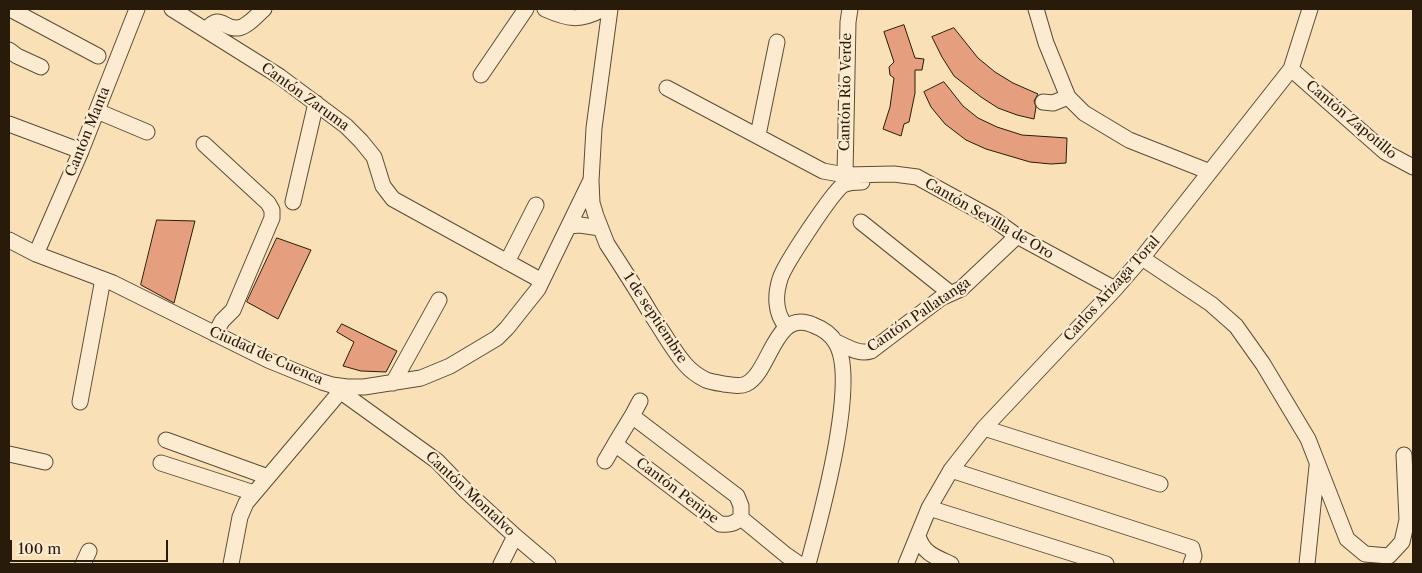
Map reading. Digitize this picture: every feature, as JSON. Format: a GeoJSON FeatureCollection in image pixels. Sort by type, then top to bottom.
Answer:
{"type":"FeatureCollection","features":[{"type":"Feature","properties":{"kind":"street"},"geometry":{"type":"LineString","coordinates":[[10,9],[98,56]]}},
{"type":"Feature","properties":{"kind":"street","name":"Cantón Manta"},"geometry":{"type":"LineString","coordinates":[[36,254],[81,151],[137,9]]}},
{"type":"Feature","properties":{"kind":"street","name":"Cantón Zaruma"},"geometry":{"type":"LineString","coordinates":[[172,9],[279,76],[346,126],[374,157],[383,186],[393,199],[542,281]]}},
{"type":"Feature","properties":{"kind":"street"},"geometry":{"type":"LineString","coordinates":[[206,30],[215,22],[221,22],[233,28],[243,26],[264,9]]}},
{"type":"Feature","properties":{"kind":"street"},"geometry":{"type":"LineString","coordinates":[[481,75],[526,9]]}},
{"type":"Feature","properties":{"kind":"street"},"geometry":{"type":"LineString","coordinates":[[545,9],[566,18],[580,18],[603,9]]}},
{"type":"Feature","properties":{"kind":"street","name":"1 de septiembre"},"geometry":{"type":"LineString","coordinates":[[610,9],[594,128],[591,181],[592,202],[607,244],[686,365],[707,380],[734,386],[745,384],[755,377],[786,326]]}},
{"type":"Feature","properties":{"kind":"street","name":"Cantón Río Verde"},"geometry":{"type":"LineString","coordinates":[[845,175],[848,22],[850,9]]}},
{"type":"Feature","properties":{"kind":"street"},"geometry":{"type":"LineString","coordinates":[[1036,9],[1046,43],[1068,97],[1084,113],[1129,140],[1210,172]]}},
{"type":"Feature","properties":{"kind":"street","name":"Carlos Arízaga Toral"},"geometry":{"type":"LineString","coordinates":[[906,564],[929,508],[951,470],[984,428],[1142,258],[1290,69],[1310,9]]}},
{"type":"Feature","properties":{"kind":"street"},"geometry":{"type":"LineString","coordinates":[[758,135],[777,42]]}},
{"type":"Feature","properties":{"kind":"street"},"geometry":{"type":"LineString","coordinates":[[9,50],[17,56],[41,67]]}},
{"type":"Feature","properties":{"kind":"street","name":"Cantón Zapotillo"},"geometry":{"type":"LineString","coordinates":[[1290,69],[1385,152],[1413,167]]}},
{"type":"Feature","properties":{"kind":"street","name":"Cantón Sevilla de Oro"},"geometry":{"type":"LineString","coordinates":[[667,88],[823,171],[845,175],[894,174],[916,178],[992,218],[1017,236],[1115,289]]}},
{"type":"Feature","properties":{"kind":"street"},"geometry":{"type":"LineString","coordinates":[[1042,102],[1053,103],[1068,97]]}},
{"type":"Feature","properties":{"kind":"street"},"geometry":{"type":"LineString","coordinates":[[293,202],[316,103]]}},
{"type":"Feature","properties":{"kind":"street"},"geometry":{"type":"LineString","coordinates":[[96,111],[147,132]]}},
{"type":"Feature","properties":{"kind":"street"},"geometry":{"type":"LineString","coordinates":[[9,124],[81,151]]}},
{"type":"Feature","properties":{"kind":"street"},"geometry":{"type":"LineString","coordinates":[[204,144],[268,203],[272,210],[272,218],[234,310],[222,321],[215,334]]}},
{"type":"Feature","properties":{"kind":"street"},"geometry":{"type":"LineString","coordinates":[[808,564],[824,501],[843,397],[844,370],[836,342],[822,329],[809,323],[797,322],[786,326],[782,321],[777,311],[780,277],[814,222],[839,189],[845,184],[886,179],[894,174]]}},
{"type":"Feature","properties":{"kind":"street","name":"Ciudad de Cuenca"},"geometry":{"type":"LineString","coordinates":[[9,240],[36,254],[103,279],[268,360],[336,389],[364,387],[420,378],[450,366],[497,338],[538,289],[591,181]]}},
{"type":"Feature","properties":{"kind":"street"},"geometry":{"type":"LineString","coordinates":[[507,262],[536,206]]}},
{"type":"Feature","properties":{"kind":"street"},"geometry":{"type":"LineString","coordinates":[[861,222],[950,294]]}},
{"type":"Feature","properties":{"kind":"street"},"geometry":{"type":"LineString","coordinates":[[569,226],[580,225],[600,228]]}},
{"type":"Feature","properties":{"kind":"street","name":"Cantón Pallatanga"},"geometry":{"type":"LineString","coordinates":[[836,342],[857,351],[865,353],[871,351],[941,298],[961,290],[1017,236]]}},
{"type":"Feature","properties":{"kind":"street"},"geometry":{"type":"LineString","coordinates":[[1142,258],[1211,304],[1236,326],[1263,364],[1308,439],[1346,539],[1365,554],[1389,556],[1402,542],[1407,520],[1404,455]]}},
{"type":"Feature","properties":{"kind":"street"},"geometry":{"type":"LineString","coordinates":[[80,402],[103,279]]}},
{"type":"Feature","properties":{"kind":"street"},"geometry":{"type":"LineString","coordinates":[[393,383],[439,300]]}},
{"type":"Feature","properties":{"kind":"street"},"geometry":{"type":"LineString","coordinates":[[231,564],[240,516],[246,503],[271,474],[336,389]]}},
{"type":"Feature","properties":{"kind":"street","name":"Cantón Montalvo"},"geometry":{"type":"LineString","coordinates":[[336,389],[437,460],[515,536],[548,564]]}},
{"type":"Feature","properties":{"kind":"street"},"geometry":{"type":"LineString","coordinates":[[605,461],[640,401]]}},
{"type":"Feature","properties":{"kind":"street","name":"Cantón Penipe"},"geometry":{"type":"LineString","coordinates":[[615,444],[720,524],[736,523],[741,518],[741,506],[737,496],[632,416]]}},
{"type":"Feature","properties":{"kind":"street"},"geometry":{"type":"LineString","coordinates":[[984,428],[1160,484]]}},
{"type":"Feature","properties":{"kind":"street"},"geometry":{"type":"LineString","coordinates":[[168,438],[271,474]]}},
{"type":"Feature","properties":{"kind":"street"},"geometry":{"type":"LineString","coordinates":[[9,454],[45,462]]}},
{"type":"Feature","properties":{"kind":"street"},"geometry":{"type":"LineString","coordinates":[[1307,564],[1317,462]]}},
{"type":"Feature","properties":{"kind":"street"},"geometry":{"type":"LineString","coordinates":[[161,463],[254,493]]}},
{"type":"Feature","properties":{"kind":"street"},"geometry":{"type":"LineString","coordinates":[[951,470],[1192,548],[1194,556],[1191,564]]}},
{"type":"Feature","properties":{"kind":"street"},"geometry":{"type":"LineString","coordinates":[[929,508],[1106,564]]}},
{"type":"Feature","properties":{"kind":"street","name":"Cantón Penipe"},"geometry":{"type":"LineString","coordinates":[[741,518],[799,564]]}},
{"type":"Feature","properties":{"kind":"street"},"geometry":{"type":"LineString","coordinates":[[501,564],[515,536]]}},
{"type":"Feature","properties":{"kind":"street"},"geometry":{"type":"LineString","coordinates":[[918,536],[924,549],[930,555],[951,564]]}},
{"type":"Feature","properties":{"kind":"building"},"geometry":{"type":"Polygon","coordinates":[[[904,25],[915,58],[924,59],[922,70],[915,70],[915,93],[909,122],[904,124],[901,136],[883,129],[890,107],[894,78],[890,75],[889,67],[894,62],[884,32],[904,25]]]}},
{"type":"Feature","properties":{"kind":"building"},"geometry":{"type":"Polygon","coordinates":[[[954,28],[978,58],[995,72],[1013,83],[1038,94],[1034,101],[1036,107],[1034,119],[998,108],[954,76],[932,37],[954,28]]]}},
{"type":"Feature","properties":{"kind":"building"},"geometry":{"type":"Polygon","coordinates":[[[944,82],[963,106],[978,118],[997,127],[1022,135],[1067,138],[1066,163],[1030,162],[986,149],[966,140],[945,124],[931,107],[924,92],[944,82]]]}},
{"type":"Feature","properties":{"kind":"building"},"geometry":{"type":"Polygon","coordinates":[[[157,220],[195,221],[174,303],[141,285],[157,220]]]}},
{"type":"Feature","properties":{"kind":"building"},"geometry":{"type":"Polygon","coordinates":[[[277,238],[311,250],[278,319],[247,302],[277,238]]]}},
{"type":"Feature","properties":{"kind":"building"},"geometry":{"type":"Polygon","coordinates":[[[342,324],[397,351],[386,372],[361,371],[343,366],[354,342],[337,332],[342,324]]]}}]}
